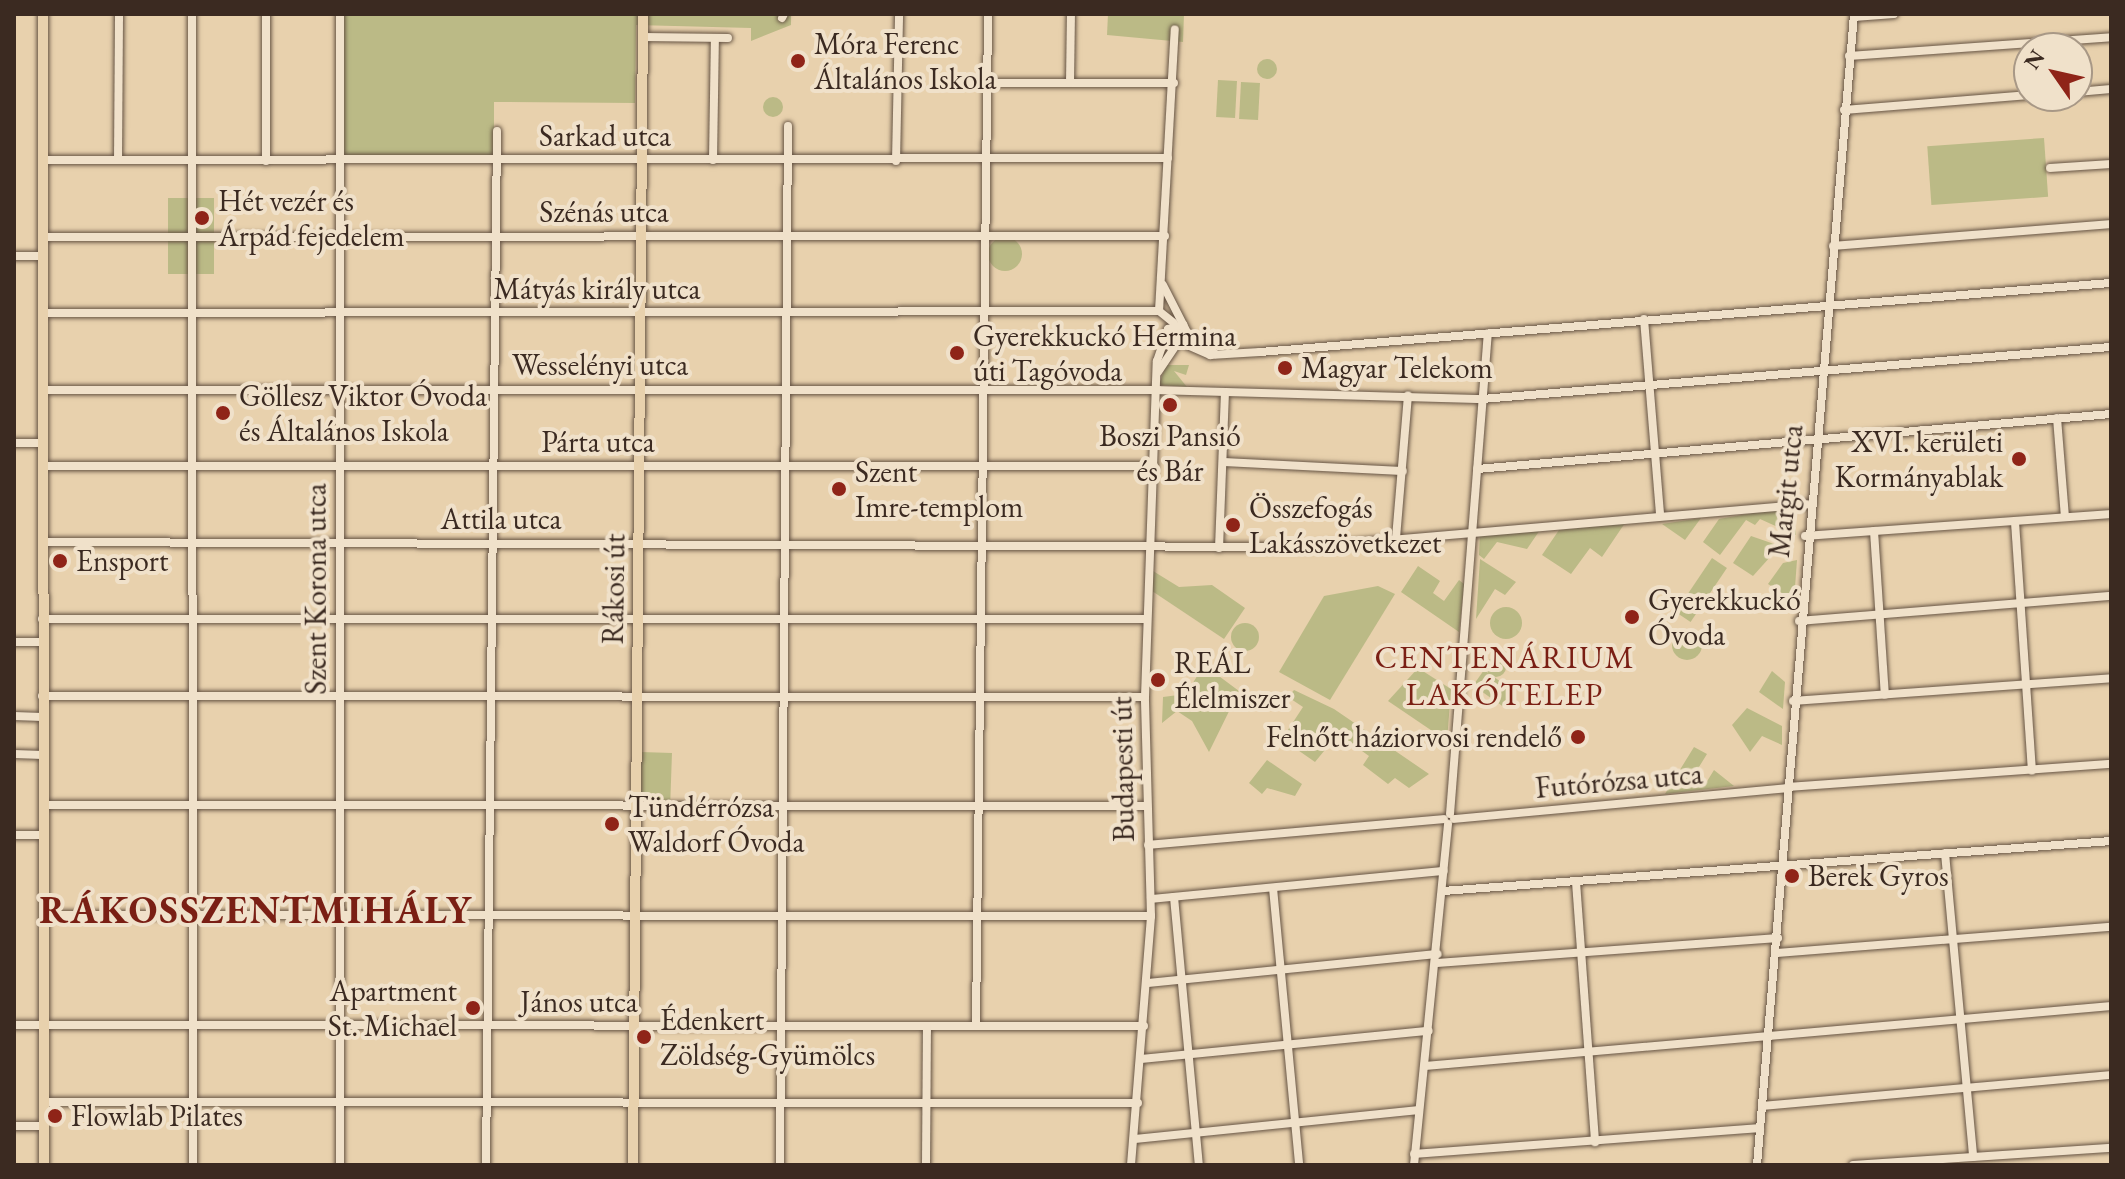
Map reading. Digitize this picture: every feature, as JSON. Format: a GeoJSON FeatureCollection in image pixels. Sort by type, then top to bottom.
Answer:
{"type":"FeatureCollection","features":[{"type":"Feature","properties":{"kind":"main road"},"geometry":{"type":"LineString","coordinates":[[43,14],[44,1165]]}},
{"type":"Feature","properties":{"kind":"main road","name":"Rákosi út"},"geometry":{"type":"LineString","coordinates":[[633,1165],[643,14]]}},
{"type":"Feature","properties":{"kind":"street"},"geometry":{"type":"LineString","coordinates":[[118,160],[119,14]]}},
{"type":"Feature","properties":{"kind":"street"},"geometry":{"type":"LineString","coordinates":[[192,14],[193,1165]]}},
{"type":"Feature","properties":{"kind":"street"},"geometry":{"type":"LineString","coordinates":[[266,14],[266,161]]}},
{"type":"Feature","properties":{"kind":"street","name":"Szent Korona utca"},"geometry":{"type":"LineString","coordinates":[[340,14],[340,1165]]}},
{"type":"Feature","properties":{"kind":"street"},"geometry":{"type":"LineString","coordinates":[[896,161],[899,14]]}},
{"type":"Feature","properties":{"kind":"street"},"geometry":{"type":"LineString","coordinates":[[976,1026],[979,543],[988,14]]}},
{"type":"Feature","properties":{"kind":"street"},"geometry":{"type":"LineString","coordinates":[[1070,83],[1071,14]]}},
{"type":"Feature","properties":{"kind":"street"},"geometry":{"type":"LineString","coordinates":[[1854,15],[1894,14]]}},
{"type":"Feature","properties":{"kind":"street","name":"Margit utca"},"geometry":{"type":"LineString","coordinates":[[1757,1165],[1786,866],[1793,701],[1807,504],[1823,369],[1854,15]]}},
{"type":"Feature","properties":{"kind":"street"},"geometry":{"type":"LineString","coordinates":[[1175,29],[1162,282],[1156,312],[1183,340],[1216,354],[2111,283]]}},
{"type":"Feature","properties":{"kind":"street"},"geometry":{"type":"LineString","coordinates":[[643,37],[728,38]]}},
{"type":"Feature","properties":{"kind":"street"},"geometry":{"type":"LineString","coordinates":[[1849,56],[2111,37]]}},
{"type":"Feature","properties":{"kind":"street"},"geometry":{"type":"LineString","coordinates":[[713,160],[715,38]]}},
{"type":"Feature","properties":{"kind":"street"},"geometry":{"type":"LineString","coordinates":[[987,83],[1174,83]]}},
{"type":"Feature","properties":{"kind":"street"},"geometry":{"type":"LineString","coordinates":[[1844,110],[2013,96]]}},
{"type":"Feature","properties":{"kind":"street"},"geometry":{"type":"LineString","coordinates":[[780,1165],[778,1026],[788,126]]}},
{"type":"Feature","properties":{"kind":"street"},"geometry":{"type":"LineString","coordinates":[[486,1165],[493,236],[497,131]]}},
{"type":"Feature","properties":{"kind":"street","name":"Sarkad utca"},"geometry":{"type":"LineString","coordinates":[[43,160],[896,161],[1168,158]]}},
{"type":"Feature","properties":{"kind":"street"},"geometry":{"type":"LineString","coordinates":[[2050,168],[2111,164]]}},
{"type":"Feature","properties":{"kind":"street"},"geometry":{"type":"LineString","coordinates":[[1833,246],[2111,224]]}},
{"type":"Feature","properties":{"kind":"street","name":"Szénás utca"},"geometry":{"type":"LineString","coordinates":[[42,237],[1165,236]]}},
{"type":"Feature","properties":{"kind":"street"},"geometry":{"type":"LineString","coordinates":[[14,256],[42,256]]}},
{"type":"Feature","properties":{"kind":"street"},"geometry":{"type":"LineString","coordinates":[[1162,282],[1175,306],[1173,327],[1183,340]]}},
{"type":"Feature","properties":{"kind":"street","name":"Mátyás király utca"},"geometry":{"type":"LineString","coordinates":[[42,313],[983,315],[1156,312]]}},
{"type":"Feature","properties":{"kind":"street"},"geometry":{"type":"LineString","coordinates":[[1644,319],[1660,514]]}},
{"type":"Feature","properties":{"kind":"street","name":"Budapesti út"},"geometry":{"type":"LineString","coordinates":[[1131,1165],[1151,916],[1145,697],[1158,347],[1173,327]]}},
{"type":"Feature","properties":{"kind":"street"},"geometry":{"type":"LineString","coordinates":[[1414,1165],[1443,891],[1475,530],[1488,333]]}},
{"type":"Feature","properties":{"kind":"street"},"geometry":{"type":"LineString","coordinates":[[1158,372],[1183,340]]}},
{"type":"Feature","properties":{"kind":"street","name":"Wesselényi utca"},"geometry":{"type":"LineString","coordinates":[[42,390],[1157,390],[1482,399],[2111,347]]}},
{"type":"Feature","properties":{"kind":"street"},"geometry":{"type":"LineString","coordinates":[[1219,548],[1225,392]]}},
{"type":"Feature","properties":{"kind":"street"},"geometry":{"type":"LineString","coordinates":[[1396,538],[1408,396]]}},
{"type":"Feature","properties":{"kind":"street"},"geometry":{"type":"LineString","coordinates":[[1477,469],[2111,414]]}},
{"type":"Feature","properties":{"kind":"street"},"geometry":{"type":"LineString","coordinates":[[2057,418],[2065,517]]}},
{"type":"Feature","properties":{"kind":"street"},"geometry":{"type":"LineString","coordinates":[[14,443],[42,443]]}},
{"type":"Feature","properties":{"kind":"street"},"geometry":{"type":"LineString","coordinates":[[1223,462],[1403,471]]}},
{"type":"Feature","properties":{"kind":"street","name":"Párta utca"},"geometry":{"type":"LineString","coordinates":[[42,466],[1154,466]]}},
{"type":"Feature","properties":{"kind":"street","name":"Attila utca"},"geometry":{"type":"LineString","coordinates":[[42,542],[979,543],[1219,548],[1396,538],[1807,504]]}},
{"type":"Feature","properties":{"kind":"street"},"geometry":{"type":"LineString","coordinates":[[1805,536],[2111,514]]}},
{"type":"Feature","properties":{"kind":"street"},"geometry":{"type":"LineString","coordinates":[[2015,522],[2032,770]]}},
{"type":"Feature","properties":{"kind":"street"},"geometry":{"type":"LineString","coordinates":[[1874,531],[1885,695]]}},
{"type":"Feature","properties":{"kind":"street"},"geometry":{"type":"LineString","coordinates":[[1799,621],[2111,596]]}},
{"type":"Feature","properties":{"kind":"street"},"geometry":{"type":"LineString","coordinates":[[42,619],[1147,619]]}},
{"type":"Feature","properties":{"kind":"street"},"geometry":{"type":"LineString","coordinates":[[14,642],[42,642]]}},
{"type":"Feature","properties":{"kind":"street"},"geometry":{"type":"LineString","coordinates":[[1793,701],[2111,678]]}},
{"type":"Feature","properties":{"kind":"street"},"geometry":{"type":"LineString","coordinates":[[42,696],[1145,697]]}},
{"type":"Feature","properties":{"kind":"street"},"geometry":{"type":"LineString","coordinates":[[14,716],[42,717]]}},
{"type":"Feature","properties":{"kind":"street"},"geometry":{"type":"LineString","coordinates":[[14,754],[43,755]]}},
{"type":"Feature","properties":{"kind":"street","name":"Futórózsa utca"},"geometry":{"type":"LineString","coordinates":[[1148,845],[1788,788],[2111,764]]}},
{"type":"Feature","properties":{"kind":"street"},"geometry":{"type":"LineString","coordinates":[[43,805],[1147,806]]}},
{"type":"Feature","properties":{"kind":"street"},"geometry":{"type":"LineString","coordinates":[[14,835],[43,835]]}},
{"type":"Feature","properties":{"kind":"street"},"geometry":{"type":"LineString","coordinates":[[1443,891],[2111,841]]}},
{"type":"Feature","properties":{"kind":"street"},"geometry":{"type":"LineString","coordinates":[[1945,853],[1973,1157]]}},
{"type":"Feature","properties":{"kind":"street"},"geometry":{"type":"LineString","coordinates":[[1151,899],[1444,871]]}},
{"type":"Feature","properties":{"kind":"street"},"geometry":{"type":"LineString","coordinates":[[1576,882],[1595,1142]]}},
{"type":"Feature","properties":{"kind":"street"},"geometry":{"type":"LineString","coordinates":[[1273,888],[1299,1165]]}},
{"type":"Feature","properties":{"kind":"street"},"geometry":{"type":"LineString","coordinates":[[1174,897],[1199,1165]]}},
{"type":"Feature","properties":{"kind":"street"},"geometry":{"type":"LineString","coordinates":[[43,915],[1151,916]]}},
{"type":"Feature","properties":{"kind":"street"},"geometry":{"type":"LineString","coordinates":[[1777,953],[2111,927]]}},
{"type":"Feature","properties":{"kind":"street"},"geometry":{"type":"LineString","coordinates":[[1147,983],[1437,958],[1581,953],[1778,938]]}},
{"type":"Feature","properties":{"kind":"street"},"geometry":{"type":"LineString","coordinates":[[1425,1066],[1959,1016],[2111,1006]]}},
{"type":"Feature","properties":{"kind":"street","name":"János utca"},"geometry":{"type":"LineString","coordinates":[[14,1025],[1144,1026]]}},
{"type":"Feature","properties":{"kind":"street"},"geometry":{"type":"LineString","coordinates":[[926,1165],[927,1026]]}},
{"type":"Feature","properties":{"kind":"street"},"geometry":{"type":"LineString","coordinates":[[1141,1059],[1429,1031]]}},
{"type":"Feature","properties":{"kind":"street"},"geometry":{"type":"LineString","coordinates":[[1763,1106],[1967,1085],[2111,1075]]}},
{"type":"Feature","properties":{"kind":"street"},"geometry":{"type":"LineString","coordinates":[[43,1102],[1138,1103]]}},
{"type":"Feature","properties":{"kind":"street"},"geometry":{"type":"LineString","coordinates":[[1134,1139],[1418,1110]]}},
{"type":"Feature","properties":{"kind":"street"},"geometry":{"type":"LineString","coordinates":[[14,1126],[43,1126]]}},
{"type":"Feature","properties":{"kind":"street"},"geometry":{"type":"LineString","coordinates":[[1414,1154],[1760,1128]]}},
{"type":"Feature","properties":{"kind":"street"},"geometry":{"type":"LineString","coordinates":[[1853,1165],[2111,1148]]}},
{"type":"Feature","properties":{"kind":"shaded area"},"geometry":{"type":"Polygon","coordinates":[[[340,14],[791,14],[791,25],[751,41],[751,28],[636,25],[635,103],[494,102],[494,160],[340,160],[340,14]]]}},
{"type":"Feature","properties":{"kind":"shaded area"},"geometry":{"type":"Polygon","coordinates":[[[1108,14],[1184,14],[1183,42],[1107,35],[1108,14]]]}},
{"type":"Feature","properties":{"kind":"shaded area"},"geometry":{"type":"Polygon","coordinates":[[[1267,59],[1274,62],[1277,69],[1274,76],[1267,79],[1260,76],[1257,69],[1260,62],[1267,59]]]}},
{"type":"Feature","properties":{"kind":"shaded area"},"geometry":{"type":"Polygon","coordinates":[[[1218,80],[1237,81],[1235,118],[1216,117],[1218,80]]]}},
{"type":"Feature","properties":{"kind":"shaded area"},"geometry":{"type":"Polygon","coordinates":[[[1241,82],[1260,83],[1258,120],[1239,119],[1241,82]]]}},
{"type":"Feature","properties":{"kind":"shaded area"},"geometry":{"type":"Polygon","coordinates":[[[773,97],[780,100],[783,107],[780,114],[773,117],[766,114],[763,107],[766,100],[773,97]]]}},
{"type":"Feature","properties":{"kind":"shaded area"},"geometry":{"type":"Polygon","coordinates":[[[2044,138],[2048,197],[1931,205],[1927,146],[2044,138]]]}},
{"type":"Feature","properties":{"kind":"shaded area"},"geometry":{"type":"Polygon","coordinates":[[[168,198],[214,198],[214,274],[168,274],[168,198]]]}},
{"type":"Feature","properties":{"kind":"shaded area"},"geometry":{"type":"Polygon","coordinates":[[[1005,237],[1017,242],[1022,254],[1017,266],[1005,271],[993,266],[988,254],[993,242],[1005,237]]]}},
{"type":"Feature","properties":{"kind":"shaded area"},"geometry":{"type":"Polygon","coordinates":[[[1166,365],[1189,365],[1186,375],[1174,371],[1187,387],[1159,385],[1166,365]]]}},
{"type":"Feature","properties":{"kind":"shaded area"},"geometry":{"type":"Polygon","coordinates":[[[1793,506],[1796,535],[1760,519],[1755,525],[1746,520],[1720,555],[1703,542],[1719,519],[1793,506]]]}},
{"type":"Feature","properties":{"kind":"shaded area"},"geometry":{"type":"Polygon","coordinates":[[[1701,518],[1685,540],[1662,524],[1701,518]]]}},
{"type":"Feature","properties":{"kind":"shaded area"},"geometry":{"type":"Polygon","coordinates":[[[1625,523],[1602,557],[1590,548],[1571,574],[1542,555],[1559,530],[1625,523]]]}},
{"type":"Feature","properties":{"kind":"shaded area"},"geometry":{"type":"Polygon","coordinates":[[[1542,527],[1527,549],[1497,542],[1484,559],[1479,555],[1480,532],[1542,527]]]}},
{"type":"Feature","properties":{"kind":"shaded area"},"geometry":{"type":"Polygon","coordinates":[[[1751,536],[1780,546],[1753,576],[1733,563],[1751,536]]]}},
{"type":"Feature","properties":{"kind":"shaded area"},"geometry":{"type":"Polygon","coordinates":[[[1712,558],[1727,568],[1691,622],[1676,612],[1712,558]]]}},
{"type":"Feature","properties":{"kind":"shaded area"},"geometry":{"type":"Polygon","coordinates":[[[1480,559],[1516,582],[1505,595],[1495,589],[1476,619],[1480,559]]]}},
{"type":"Feature","properties":{"kind":"shaded area"},"geometry":{"type":"Polygon","coordinates":[[[1797,560],[1794,601],[1768,584],[1783,563],[1797,560]]]}},
{"type":"Feature","properties":{"kind":"shaded area"},"geometry":{"type":"Polygon","coordinates":[[[1418,566],[1440,581],[1433,593],[1444,601],[1459,580],[1464,584],[1459,632],[1401,592],[1418,566]]]}},
{"type":"Feature","properties":{"kind":"shaded area"},"geometry":{"type":"Polygon","coordinates":[[[1153,571],[1179,587],[1212,585],[1245,608],[1224,639],[1152,591],[1153,571]]]}},
{"type":"Feature","properties":{"kind":"shaded area"},"geometry":{"type":"Polygon","coordinates":[[[1378,586],[1395,594],[1330,700],[1279,672],[1324,596],[1378,586]]]}},
{"type":"Feature","properties":{"kind":"shaded area"},"geometry":{"type":"Polygon","coordinates":[[[1506,607],[1517,612],[1522,623],[1517,634],[1506,639],[1495,634],[1490,623],[1495,612],[1506,607]]]}},
{"type":"Feature","properties":{"kind":"shaded area"},"geometry":{"type":"Polygon","coordinates":[[[1245,623],[1255,627],[1259,637],[1255,647],[1245,651],[1235,647],[1231,637],[1235,627],[1245,623]]]}},
{"type":"Feature","properties":{"kind":"shaded area"},"geometry":{"type":"Polygon","coordinates":[[[1687,630],[1693,631],[1701,639],[1701,651],[1693,659],[1687,660],[1681,659],[1673,651],[1672,645],[1673,639],[1681,631],[1687,630]]]}},
{"type":"Feature","properties":{"kind":"shaded area"},"geometry":{"type":"Polygon","coordinates":[[[1496,657],[1503,660],[1506,667],[1503,674],[1496,677],[1489,674],[1486,667],[1489,660],[1496,657]]]}},
{"type":"Feature","properties":{"kind":"shaded area"},"geometry":{"type":"Polygon","coordinates":[[[1204,665],[1239,691],[1209,752],[1192,721],[1177,711],[1162,723],[1163,697],[1186,694],[1204,665]]]}},
{"type":"Feature","properties":{"kind":"shaded area"},"geometry":{"type":"Polygon","coordinates":[[[1418,668],[1451,689],[1447,741],[1388,701],[1418,668]]]}},
{"type":"Feature","properties":{"kind":"shaded area"},"geometry":{"type":"Polygon","coordinates":[[[1484,670],[1514,691],[1503,707],[1473,686],[1484,670]]]}},
{"type":"Feature","properties":{"kind":"shaded area"},"geometry":{"type":"Polygon","coordinates":[[[1772,671],[1785,682],[1783,709],[1759,692],[1772,671]]]}},
{"type":"Feature","properties":{"kind":"shaded area"},"geometry":{"type":"Polygon","coordinates":[[[1294,690],[1334,709],[1429,774],[1409,788],[1395,778],[1388,784],[1363,765],[1369,756],[1338,734],[1315,762],[1282,739],[1303,707],[1288,697],[1294,690]]]}},
{"type":"Feature","properties":{"kind":"shaded area"},"geometry":{"type":"Polygon","coordinates":[[[1747,708],[1782,726],[1782,745],[1762,736],[1750,752],[1732,725],[1747,708]]]}},
{"type":"Feature","properties":{"kind":"shaded area"},"geometry":{"type":"Polygon","coordinates":[[[1694,747],[1707,754],[1694,775],[1706,783],[1714,770],[1734,786],[1665,794],[1694,747]]]}},
{"type":"Feature","properties":{"kind":"shaded area"},"geometry":{"type":"Polygon","coordinates":[[[641,752],[672,753],[670,800],[639,799],[641,752]]]}},
{"type":"Feature","properties":{"kind":"shaded area"},"geometry":{"type":"Polygon","coordinates":[[[1267,760],[1302,784],[1295,796],[1267,788],[1262,794],[1249,783],[1267,760]]]}},
{"type":"Feature","properties":{"kind":"place","name":"Móra Ferenc Általános Iskola"},"geometry":{"type":"Point","coordinates":[798,61]}},
{"type":"Feature","properties":{"kind":"place","name":"Hét vezér és Árpád fejedelem"},"geometry":{"type":"Point","coordinates":[202,218]}},
{"type":"Feature","properties":{"kind":"place","name":"Gyerekkuckó Hermina úti Tagóvoda"},"geometry":{"type":"Point","coordinates":[957,353]}},
{"type":"Feature","properties":{"kind":"place","name":"Magyar Telekom"},"geometry":{"type":"Point","coordinates":[1285,368]}},
{"type":"Feature","properties":{"kind":"place","name":"Boszi Pansió és Bár"},"geometry":{"type":"Point","coordinates":[1170,405]}},
{"type":"Feature","properties":{"kind":"place","name":"Göllesz Viktor Óvoda és Általános Iskola"},"geometry":{"type":"Point","coordinates":[223,413]}},
{"type":"Feature","properties":{"kind":"place","name":"XVI. kerületi Kormányablak"},"geometry":{"type":"Point","coordinates":[2019,459]}},
{"type":"Feature","properties":{"kind":"place","name":"Szent Imre-templom"},"geometry":{"type":"Point","coordinates":[839,489]}},
{"type":"Feature","properties":{"kind":"place","name":"Összefogás Lakásszövetkezet"},"geometry":{"type":"Point","coordinates":[1233,525]}},
{"type":"Feature","properties":{"kind":"place","name":"Ensport"},"geometry":{"type":"Point","coordinates":[60,561]}},
{"type":"Feature","properties":{"kind":"place","name":"Gyerekkuckó Óvoda"},"geometry":{"type":"Point","coordinates":[1632,617]}},
{"type":"Feature","properties":{"kind":"place","name":"REÁL Élelmiszer"},"geometry":{"type":"Point","coordinates":[1158,680]}},
{"type":"Feature","properties":{"kind":"place","name":"Felnőtt háziorvosi rendelő"},"geometry":{"type":"Point","coordinates":[1578,737]}},
{"type":"Feature","properties":{"kind":"place","name":"Tündérrózsa Waldorf Óvoda"},"geometry":{"type":"Point","coordinates":[612,824]}},
{"type":"Feature","properties":{"kind":"place","name":"Berek Gyros"},"geometry":{"type":"Point","coordinates":[1792,876]}},
{"type":"Feature","properties":{"kind":"place","name":"Apartment St. Michael"},"geometry":{"type":"Point","coordinates":[473,1008]}},
{"type":"Feature","properties":{"kind":"place","name":"Édenkert Zöldség-Gyümölcs"},"geometry":{"type":"Point","coordinates":[644,1037]}},
{"type":"Feature","properties":{"kind":"place","name":"Flowlab Pilates"},"geometry":{"type":"Point","coordinates":[55,1116]}},
{"type":"Feature","properties":{"kind":"district","name":"CENTENÁRIUM LAKÓTELEP"},"geometry":{"type":"Point","coordinates":[1505,676]}},
{"type":"Feature","properties":{"kind":"district","name":"RÁKOSSZENTMIHÁLY"},"geometry":{"type":"Point","coordinates":[256,910]}}]}
